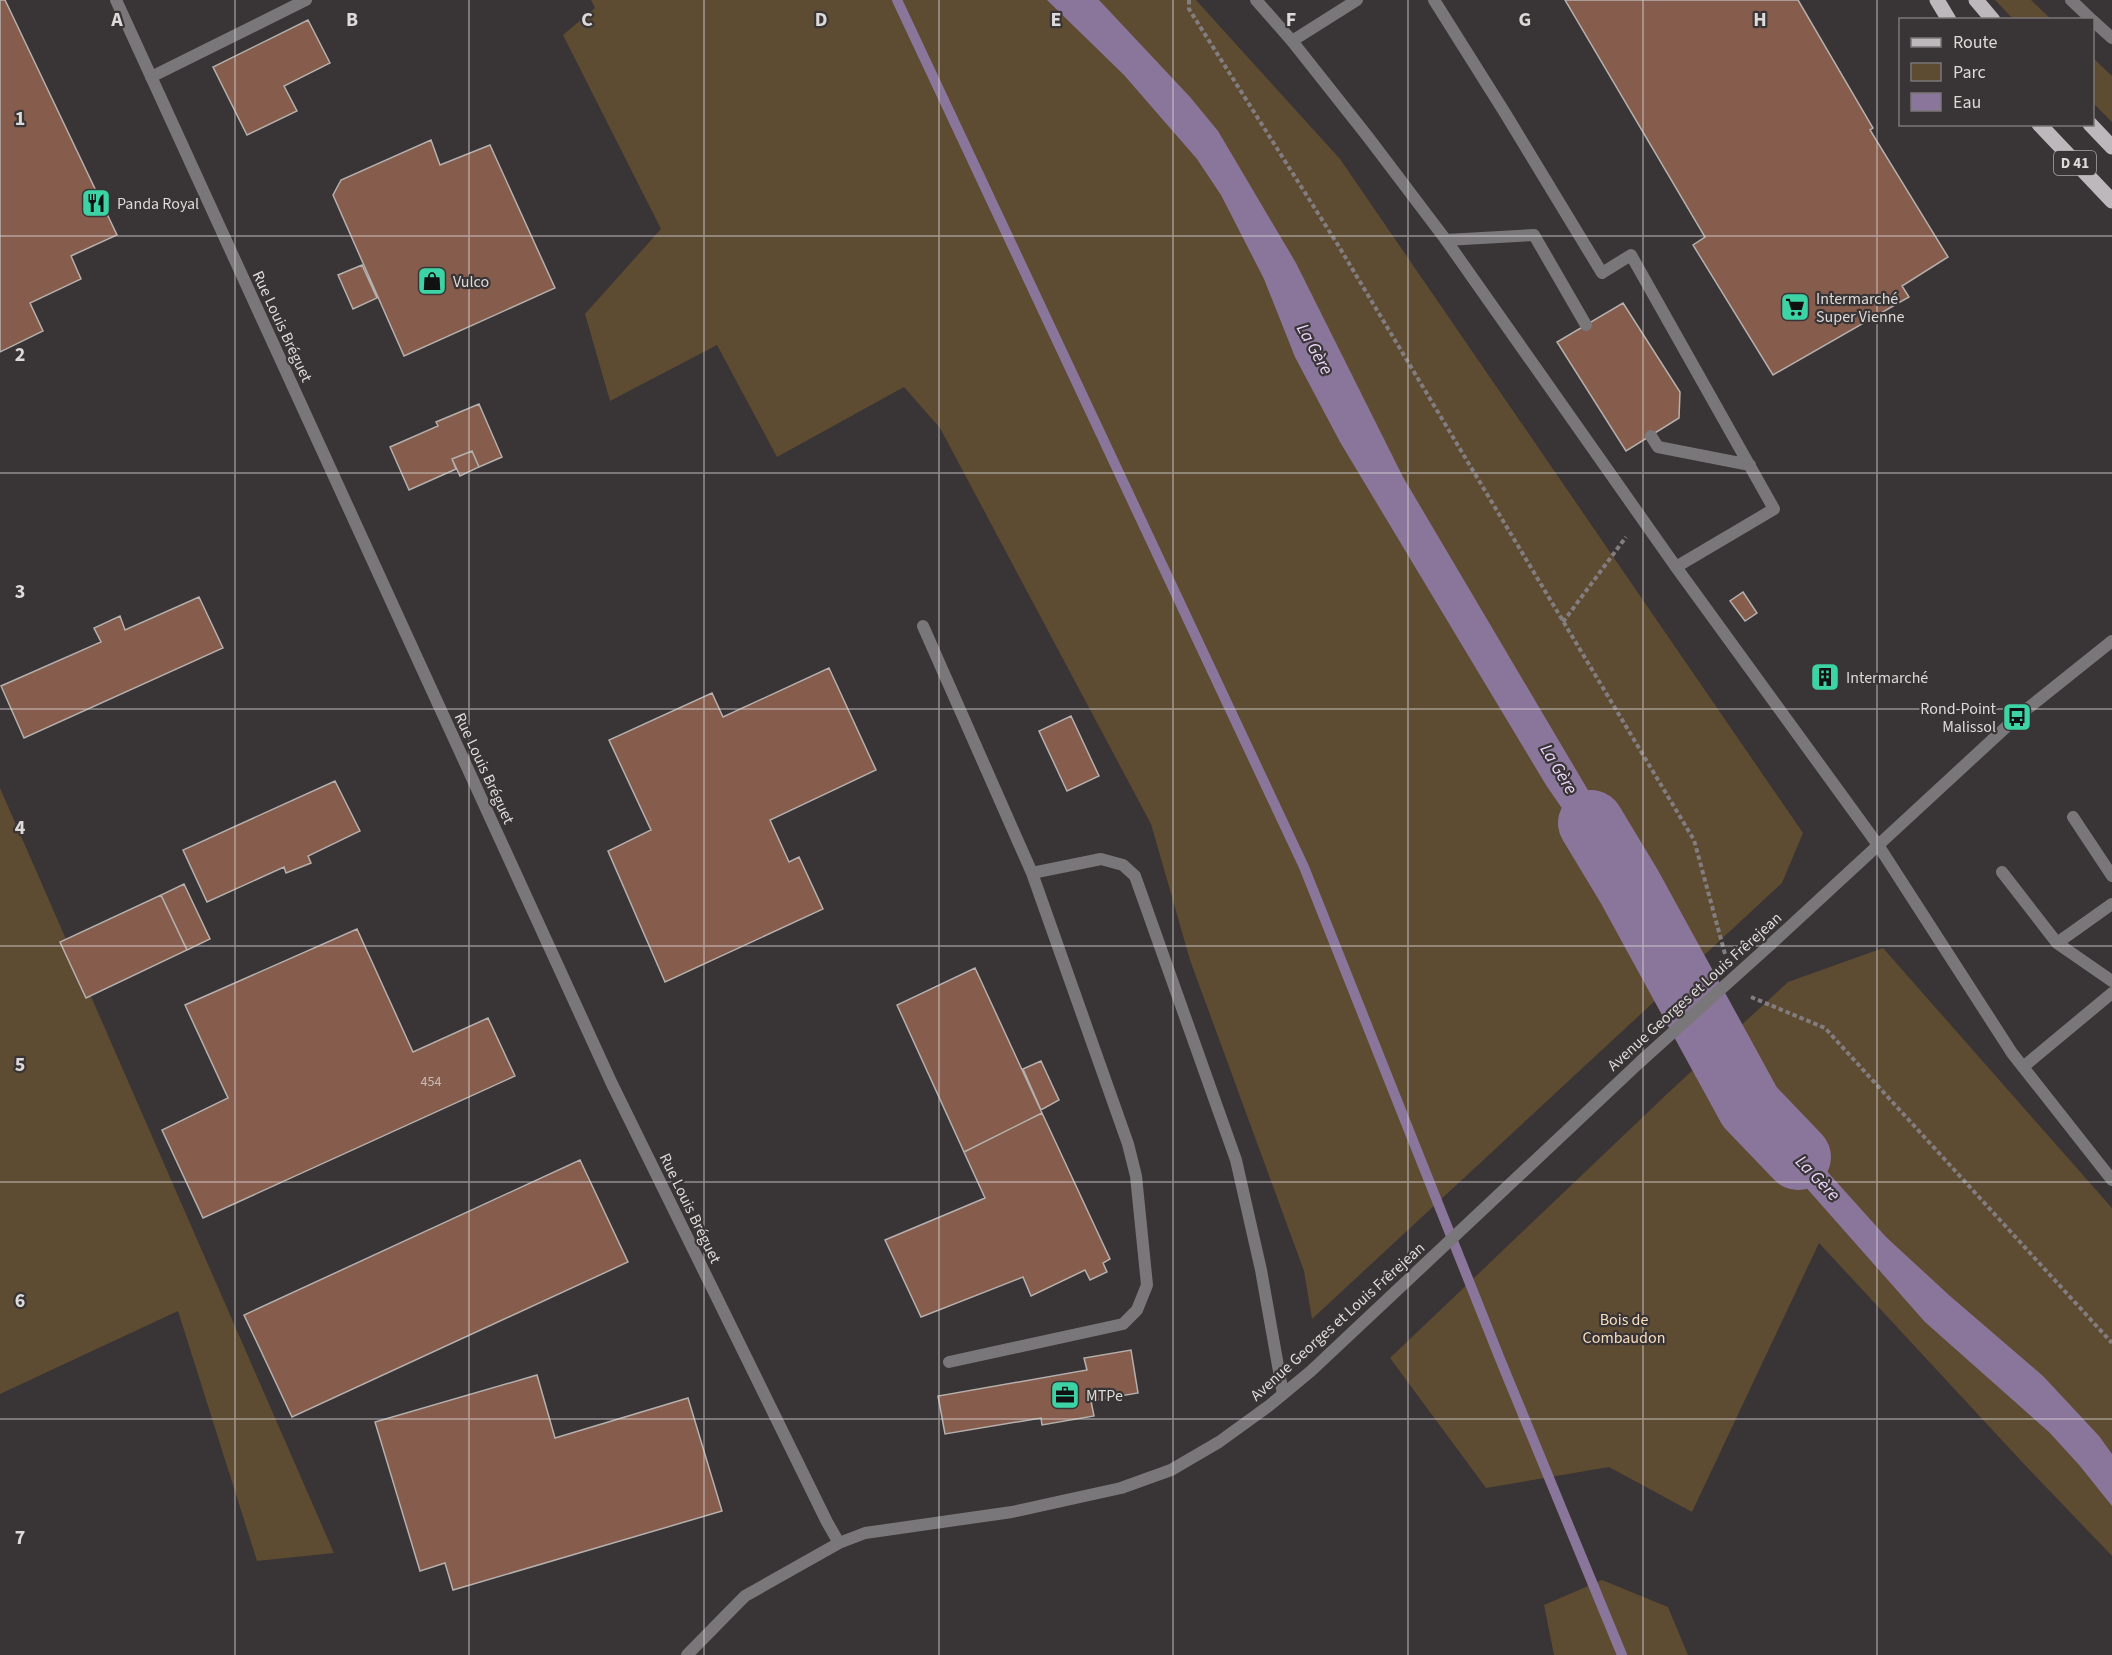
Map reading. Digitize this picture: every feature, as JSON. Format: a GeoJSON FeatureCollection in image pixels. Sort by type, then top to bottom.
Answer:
{"type":"FeatureCollection","features":[{"type":"Feature","properties":{"kind":"main road"},"geometry":{"type":"LineString","coordinates":[[1937,0],[1948,18]]}},
{"type":"Feature","properties":{"kind":"main road"},"geometry":{"type":"LineString","coordinates":[[1976,0],[1991,18]]}},
{"type":"Feature","properties":{"kind":"main road","name":"D 41"},"geometry":{"type":"LineString","coordinates":[[2041,126],[2112,201]]}},
{"type":"Feature","properties":{"kind":"main road","name":"D 41"},"geometry":{"type":"LineString","coordinates":[[2092,126],[2112,147]]}},
{"type":"Feature","properties":{"kind":"street","name":"Rue Louis Bréguet"},"geometry":{"type":"LineString","coordinates":[[116,0],[612,1084],[827,1522],[840,1543]]}},
{"type":"Feature","properties":{"kind":"street"},"geometry":{"type":"LineString","coordinates":[[150,77],[306,0]]}},
{"type":"Feature","properties":{"kind":"street"},"geometry":{"type":"LineString","coordinates":[[1256,0],[1368,136],[1446,240],[1676,567],[1878,845],[2012,1053],[2112,1180]]}},
{"type":"Feature","properties":{"kind":"street"},"geometry":{"type":"LineString","coordinates":[[1292,42],[1357,0]]}},
{"type":"Feature","properties":{"kind":"street"},"geometry":{"type":"LineString","coordinates":[[1434,0],[1602,273],[1631,255],[1774,508],[1676,567]]}},
{"type":"Feature","properties":{"kind":"street"},"geometry":{"type":"LineString","coordinates":[[2071,0],[2090,18]]}},
{"type":"Feature","properties":{"kind":"street"},"geometry":{"type":"LineString","coordinates":[[2094,22],[2112,38]]}},
{"type":"Feature","properties":{"kind":"street"},"geometry":{"type":"LineString","coordinates":[[1446,240],[1534,235],[1586,325]]}},
{"type":"Feature","properties":{"kind":"street"},"geometry":{"type":"LineString","coordinates":[[1651,436],[1658,447],[1750,465]]}},
{"type":"Feature","properties":{"kind":"street"},"geometry":{"type":"LineString","coordinates":[[924,626],[1032,873],[1128,1144],[1136,1176],[1147,1285],[1137,1310],[1123,1324],[949,1362]]}},
{"type":"Feature","properties":{"kind":"street","name":"Avenue Georges et Louis Frêrejean"},"geometry":{"type":"LineString","coordinates":[[687,1655],[745,1596],[840,1543],[865,1533],[1012,1512],[1121,1488],[1171,1470],[1219,1442],[1283,1394],[1402,1287],[1641,1061],[2017,717],[2112,641]]}},
{"type":"Feature","properties":{"kind":"street"},"geometry":{"type":"LineString","coordinates":[[2073,817],[2112,876]]}},
{"type":"Feature","properties":{"kind":"street"},"geometry":{"type":"LineString","coordinates":[[1032,873],[1101,859],[1123,866],[1136,876],[1236,1160],[1261,1270],[1283,1394]]}},
{"type":"Feature","properties":{"kind":"street"},"geometry":{"type":"LineString","coordinates":[[2002,872],[2058,943],[2112,981]]}},
{"type":"Feature","properties":{"kind":"street"},"geometry":{"type":"LineString","coordinates":[[2058,943],[2112,904]]}},
{"type":"Feature","properties":{"kind":"street"},"geometry":{"type":"LineString","coordinates":[[2023,1068],[2112,993]]}},
{"type":"Feature","properties":{"kind":"path"},"geometry":{"type":"LineString","coordinates":[[1189,0],[1189,9],[1338,245],[1694,840],[1725,956]]}},
{"type":"Feature","properties":{"kind":"path"},"geometry":{"type":"LineString","coordinates":[[1563,622],[1641,517]]}},
{"type":"Feature","properties":{"kind":"path"},"geometry":{"type":"LineString","coordinates":[[1744,994],[1825,1028],[2112,1343]]}},
{"type":"Feature","properties":{"kind":"green space"},"geometry":{"type":"Polygon","coordinates":[[[591,0],[1196,0],[1340,159],[1803,833],[1782,883],[1312,1319],[1304,1271],[1190,960],[1151,824],[940,428],[904,387],[777,457],[717,345],[610,401],[585,314],[661,229],[563,35],[595,8],[591,0]]]}},
{"type":"Feature","properties":{"kind":"green space"},"geometry":{"type":"Polygon","coordinates":[[[1995,0],[2031,0],[2050,18],[2012,18],[1995,0]]]}},
{"type":"Feature","properties":{"kind":"green space"},"geometry":{"type":"Polygon","coordinates":[[[2094,59],[2112,76],[2112,122],[2094,104],[2094,59]]]}},
{"type":"Feature","properties":{"kind":"green space"},"geometry":{"type":"Polygon","coordinates":[[[0,788],[334,1553],[257,1561],[178,1311],[0,1394],[0,788]]]}},
{"type":"Feature","properties":{"kind":"green space","name":"Bois de Combaudon"},"geometry":{"type":"Polygon","coordinates":[[[1883,948],[2112,1208],[2112,1556],[1819,1243],[1692,1512],[1609,1467],[1486,1488],[1390,1358],[1788,982],[1883,948]]]}},
{"type":"Feature","properties":{"kind":"green space"},"geometry":{"type":"Polygon","coordinates":[[[1602,1580],[1668,1607],[1688,1655],[1554,1655],[1544,1605],[1602,1580]]]}},
{"type":"Feature","properties":{"kind":"water"},"geometry":{"type":"Polygon","coordinates":[[[1047,0],[1099,0],[1190,97],[1218,131],[1296,263],[1403,477],[1647,893],[1631,909],[1546,785],[1340,442],[1295,357],[1264,279],[1221,195],[1197,159],[1124,75],[1047,0]]]}},
{"type":"Feature","properties":{"kind":"water"},"geometry":{"type":"Polygon","coordinates":[[[1745,1080],[1886,1237],[2043,1376],[2099,1436],[2112,1454],[2112,1506],[2050,1433],[1925,1322],[1727,1098],[1745,1080]]]}},
{"type":"Feature","properties":{"kind":"building"},"geometry":{"type":"Polygon","coordinates":[[[0,0],[5,0],[117,235],[71,256],[81,279],[30,303],[43,331],[0,352],[0,0]]]}},
{"type":"Feature","properties":{"kind":"building"},"geometry":{"type":"Polygon","coordinates":[[[1565,0],[1798,0],[1873,128],[1870,130],[1948,257],[1902,286],[1909,297],[1773,375],[1693,245],[1705,237],[1565,0]]]}},
{"type":"Feature","properties":{"kind":"building"},"geometry":{"type":"Polygon","coordinates":[[[308,20],[330,63],[284,86],[297,111],[247,135],[213,67],[308,20]]]}},
{"type":"Feature","properties":{"kind":"building"},"geometry":{"type":"Polygon","coordinates":[[[431,140],[440,165],[490,145],[555,288],[404,356],[333,195],[341,180],[431,140]]]}},
{"type":"Feature","properties":{"kind":"building"},"geometry":{"type":"Polygon","coordinates":[[[362,265],[377,298],[353,309],[338,275],[362,265]]]}},
{"type":"Feature","properties":{"kind":"building"},"geometry":{"type":"Polygon","coordinates":[[[1623,303],[1680,392],[1679,418],[1626,451],[1557,342],[1623,303]]]}},
{"type":"Feature","properties":{"kind":"building"},"geometry":{"type":"Polygon","coordinates":[[[479,404],[502,457],[479,467],[472,451],[452,459],[456,469],[409,490],[390,447],[438,426],[436,422],[479,404]]]}},
{"type":"Feature","properties":{"kind":"building"},"geometry":{"type":"Polygon","coordinates":[[[472,451],[479,467],[460,476],[452,459],[472,451]]]}},
{"type":"Feature","properties":{"kind":"building"},"geometry":{"type":"Polygon","coordinates":[[[1743,592],[1757,613],[1745,621],[1730,601],[1743,592]]]}},
{"type":"Feature","properties":{"kind":"building"},"geometry":{"type":"Polygon","coordinates":[[[199,597],[223,648],[24,738],[1,686],[101,642],[94,628],[120,616],[125,630],[199,597]]]}},
{"type":"Feature","properties":{"kind":"building","name":"Intermarché"},"geometry":{"type":"Polygon","coordinates":[[[1825,665],[1835,682],[1824,688],[1814,671],[1825,665]]]}},
{"type":"Feature","properties":{"kind":"building"},"geometry":{"type":"Polygon","coordinates":[[[829,668],[876,770],[770,820],[789,862],[799,857],[823,909],[665,982],[608,851],[651,830],[609,740],[712,693],[723,717],[829,668]]]}},
{"type":"Feature","properties":{"kind":"building"},"geometry":{"type":"Polygon","coordinates":[[[1071,716],[1099,776],[1067,791],[1039,731],[1071,716]]]}},
{"type":"Feature","properties":{"kind":"building"},"geometry":{"type":"Polygon","coordinates":[[[335,781],[360,831],[308,856],[311,863],[286,873],[284,867],[207,902],[183,850],[335,781]]]}},
{"type":"Feature","properties":{"kind":"building"},"geometry":{"type":"Polygon","coordinates":[[[184,884],[210,939],[187,950],[161,895],[184,884]]]}},
{"type":"Feature","properties":{"kind":"building"},"geometry":{"type":"Polygon","coordinates":[[[161,895],[187,950],[86,998],[60,942],[161,895]]]}},
{"type":"Feature","properties":{"kind":"building"},"geometry":{"type":"Polygon","coordinates":[[[357,929],[413,1052],[488,1018],[515,1076],[203,1218],[162,1130],[228,1098],[185,1005],[357,929]]]}},
{"type":"Feature","properties":{"kind":"building"},"geometry":{"type":"Polygon","coordinates":[[[975,968],[1042,1113],[964,1152],[897,1005],[975,968]]]}},
{"type":"Feature","properties":{"kind":"building"},"geometry":{"type":"Polygon","coordinates":[[[1041,1061],[1059,1100],[1041,1110],[1023,1069],[1041,1061]]]}},
{"type":"Feature","properties":{"kind":"building"},"geometry":{"type":"Polygon","coordinates":[[[1042,1113],[1110,1259],[1103,1263],[1107,1272],[1090,1280],[1085,1270],[1031,1296],[1023,1277],[921,1317],[885,1240],[985,1198],[964,1152],[1042,1113]]]}},
{"type":"Feature","properties":{"kind":"building"},"geometry":{"type":"Polygon","coordinates":[[[580,1160],[628,1262],[292,1417],[244,1315],[580,1160]]]}},
{"type":"Feature","properties":{"kind":"building"},"geometry":{"type":"Polygon","coordinates":[[[1131,1350],[1138,1393],[1091,1401],[1094,1416],[1042,1425],[1041,1418],[945,1434],[938,1396],[1087,1370],[1084,1358],[1131,1350]]]}},
{"type":"Feature","properties":{"kind":"building"},"geometry":{"type":"Polygon","coordinates":[[[537,1375],[555,1438],[688,1398],[722,1511],[453,1590],[445,1563],[420,1571],[375,1422],[537,1375]]]}},
{"type":"Feature","properties":{"kind":"waterway"},"geometry":{"type":"LineString","coordinates":[[897,0],[1304,867],[1500,1359],[1622,1655]]}},
{"type":"Feature","properties":{"kind":"waterway","name":"La Gère"},"geometry":{"type":"LineString","coordinates":[[1591,823],[1629,886],[1750,1107],[1798,1157]]}},
{"type":"Feature","properties":{"kind":"place","name":"Panda Royal"},"geometry":{"type":"Point","coordinates":[96,203]}},
{"type":"Feature","properties":{"kind":"place","name":"Vulco"},"geometry":{"type":"Point","coordinates":[432,281]}},
{"type":"Feature","properties":{"kind":"place","name":"Intermarché Super Vienne"},"geometry":{"type":"Point","coordinates":[1795,307]}},
{"type":"Feature","properties":{"kind":"place","name":"Intermarché"},"geometry":{"type":"Point","coordinates":[1825,677]}},
{"type":"Feature","properties":{"kind":"place","name":"Rond-Point Malissol"},"geometry":{"type":"Point","coordinates":[2017,717]}},
{"type":"Feature","properties":{"kind":"place","name":"MTPe"},"geometry":{"type":"Point","coordinates":[1065,1395]}}]}
